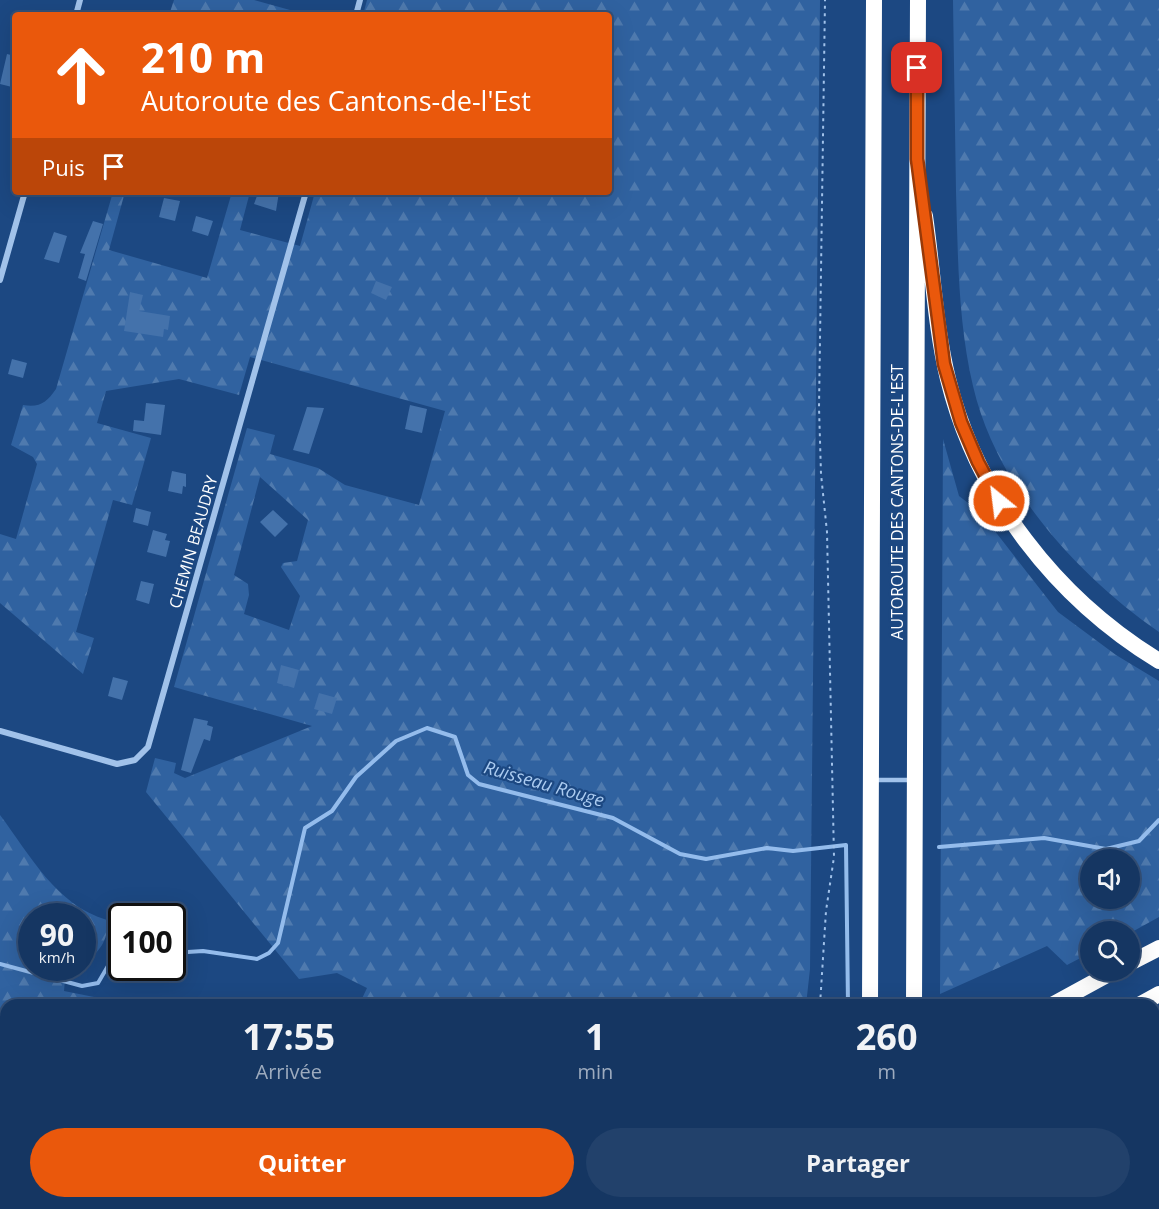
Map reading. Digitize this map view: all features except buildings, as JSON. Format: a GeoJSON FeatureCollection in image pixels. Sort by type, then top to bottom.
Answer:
{"type":"FeatureCollection","features":[{"type":"Feature","properties":{"kind":"highway","name":"AUTOROUTE DES CANTONS-DE-L'EST"},"geometry":{"type":"LineString","coordinates":[[870,999],[874,0]]}},
{"type":"Feature","properties":{"kind":"highway","name":"AUTOROUTE DES CANTONS-DE-L'EST"},"geometry":{"type":"LineString","coordinates":[[914,999],[918,0]]}},
{"type":"Feature","properties":{"kind":"highway"},"geometry":{"type":"LineString","coordinates":[[917,159],[944,364],[959,415],[978,462],[1016,528],[1053,574],[1109,627],[1159,661]]}},
{"type":"Feature","properties":{"kind":"highway"},"geometry":{"type":"LineString","coordinates":[[1140,958],[1159,948]]}},
{"type":"Feature","properties":{"kind":"highway"},"geometry":{"type":"LineString","coordinates":[[1063,999],[1096,981]]}},
{"type":"Feature","properties":{"kind":"street"},"geometry":{"type":"LineString","coordinates":[[0,280],[24,195]]}},
{"type":"Feature","properties":{"kind":"street","name":"CHEMIN BEAUDRY"},"geometry":{"type":"LineString","coordinates":[[0,731],[117,764],[135,760],[148,747],[305,195]]}},
{"type":"Feature","properties":{"kind":"lane"},"geometry":{"type":"LineString","coordinates":[[871,780],[914,780]]}},
{"type":"Feature","properties":{"kind":"path"},"geometry":{"type":"LineString","coordinates":[[820,999],[826,910],[834,857],[827,532],[821,468],[819,407],[825,0]]}},
{"type":"Feature","properties":{"kind":"green space"},"geometry":{"type":"Polygon","coordinates":[[[174,0],[254,0],[297,12],[170,12],[174,0]]]}},
{"type":"Feature","properties":{"kind":"green space"},"geometry":{"type":"Polygon","coordinates":[[[367,0],[820,0],[810,969],[807,999],[362,999],[367,988],[337,973],[299,979],[146,792],[155,758],[176,763],[174,773],[185,778],[312,726],[174,687],[247,428],[275,435],[270,454],[318,468],[345,485],[419,505],[445,411],[250,357],[239,395],[179,379],[106,391],[97,423],[151,438],[132,505],[113,500],[76,632],[94,638],[83,674],[0,603],[0,534],[16,539],[37,464],[33,457],[11,445],[23,405],[34,406],[42,403],[56,389],[112,195],[124,195],[109,250],[207,278],[231,195],[249,195],[240,230],[300,246],[314,195],[612,195],[612,12],[364,12],[367,0]],[[260,477],[234,575],[248,584],[249,595],[244,614],[289,630],[300,596],[281,567],[283,563],[297,561],[308,520],[260,477]]]}},
{"type":"Feature","properties":{"kind":"green space"},"geometry":{"type":"Polygon","coordinates":[[[953,0],[1159,0],[1159,632],[1099,584],[1044,525],[1020,493],[1000,459],[984,423],[968,362],[960,289],[953,0]]]}},
{"type":"Feature","properties":{"kind":"green space"},"geometry":{"type":"Polygon","coordinates":[[[943,439],[959,496],[980,512],[1058,612],[1116,655],[1159,681],[1159,917],[1140,927],[1140,921],[1080,921],[1080,958],[1067,965],[1047,946],[940,994],[943,439]]]}},
{"type":"Feature","properties":{"kind":"green space"},"geometry":{"type":"Polygon","coordinates":[[[0,815],[46,877],[73,903],[18,903],[18,981],[65,981],[64,991],[94,997],[92,999],[0,999],[0,815]]]}},
{"type":"Feature","properties":{"kind":"green space"},"geometry":{"type":"Polygon","coordinates":[[[96,916],[107,920],[104,940],[96,952],[96,916]]]}},
{"type":"Feature","properties":{"kind":"waterway","name":"Ruisseau Rouge"},"geometry":{"type":"LineString","coordinates":[[186,952],[203,951],[257,959],[269,953],[278,943],[305,828],[332,811],[356,777],[396,741],[427,728],[455,737],[468,775],[479,784],[613,818],[680,854],[706,859],[767,848],[793,851],[846,845],[848,999]]}},
{"type":"Feature","properties":{"kind":"waterway","name":"Ruisseau Rouge"},"geometry":{"type":"LineString","coordinates":[[939,847],[1044,838],[1106,849],[1139,841],[1159,820]]}},
{"type":"Feature","properties":{"kind":"waterway","name":"Ruisseau Rouge"},"geometry":{"type":"LineString","coordinates":[[0,964],[82,986],[98,983],[108,966]]}},
{"type":"Feature","properties":{"kind":"route"},"geometry":{"type":"LineString","coordinates":[[917,68],[917,159],[944,364],[961,422],[978,462],[999,501]]}}]}
